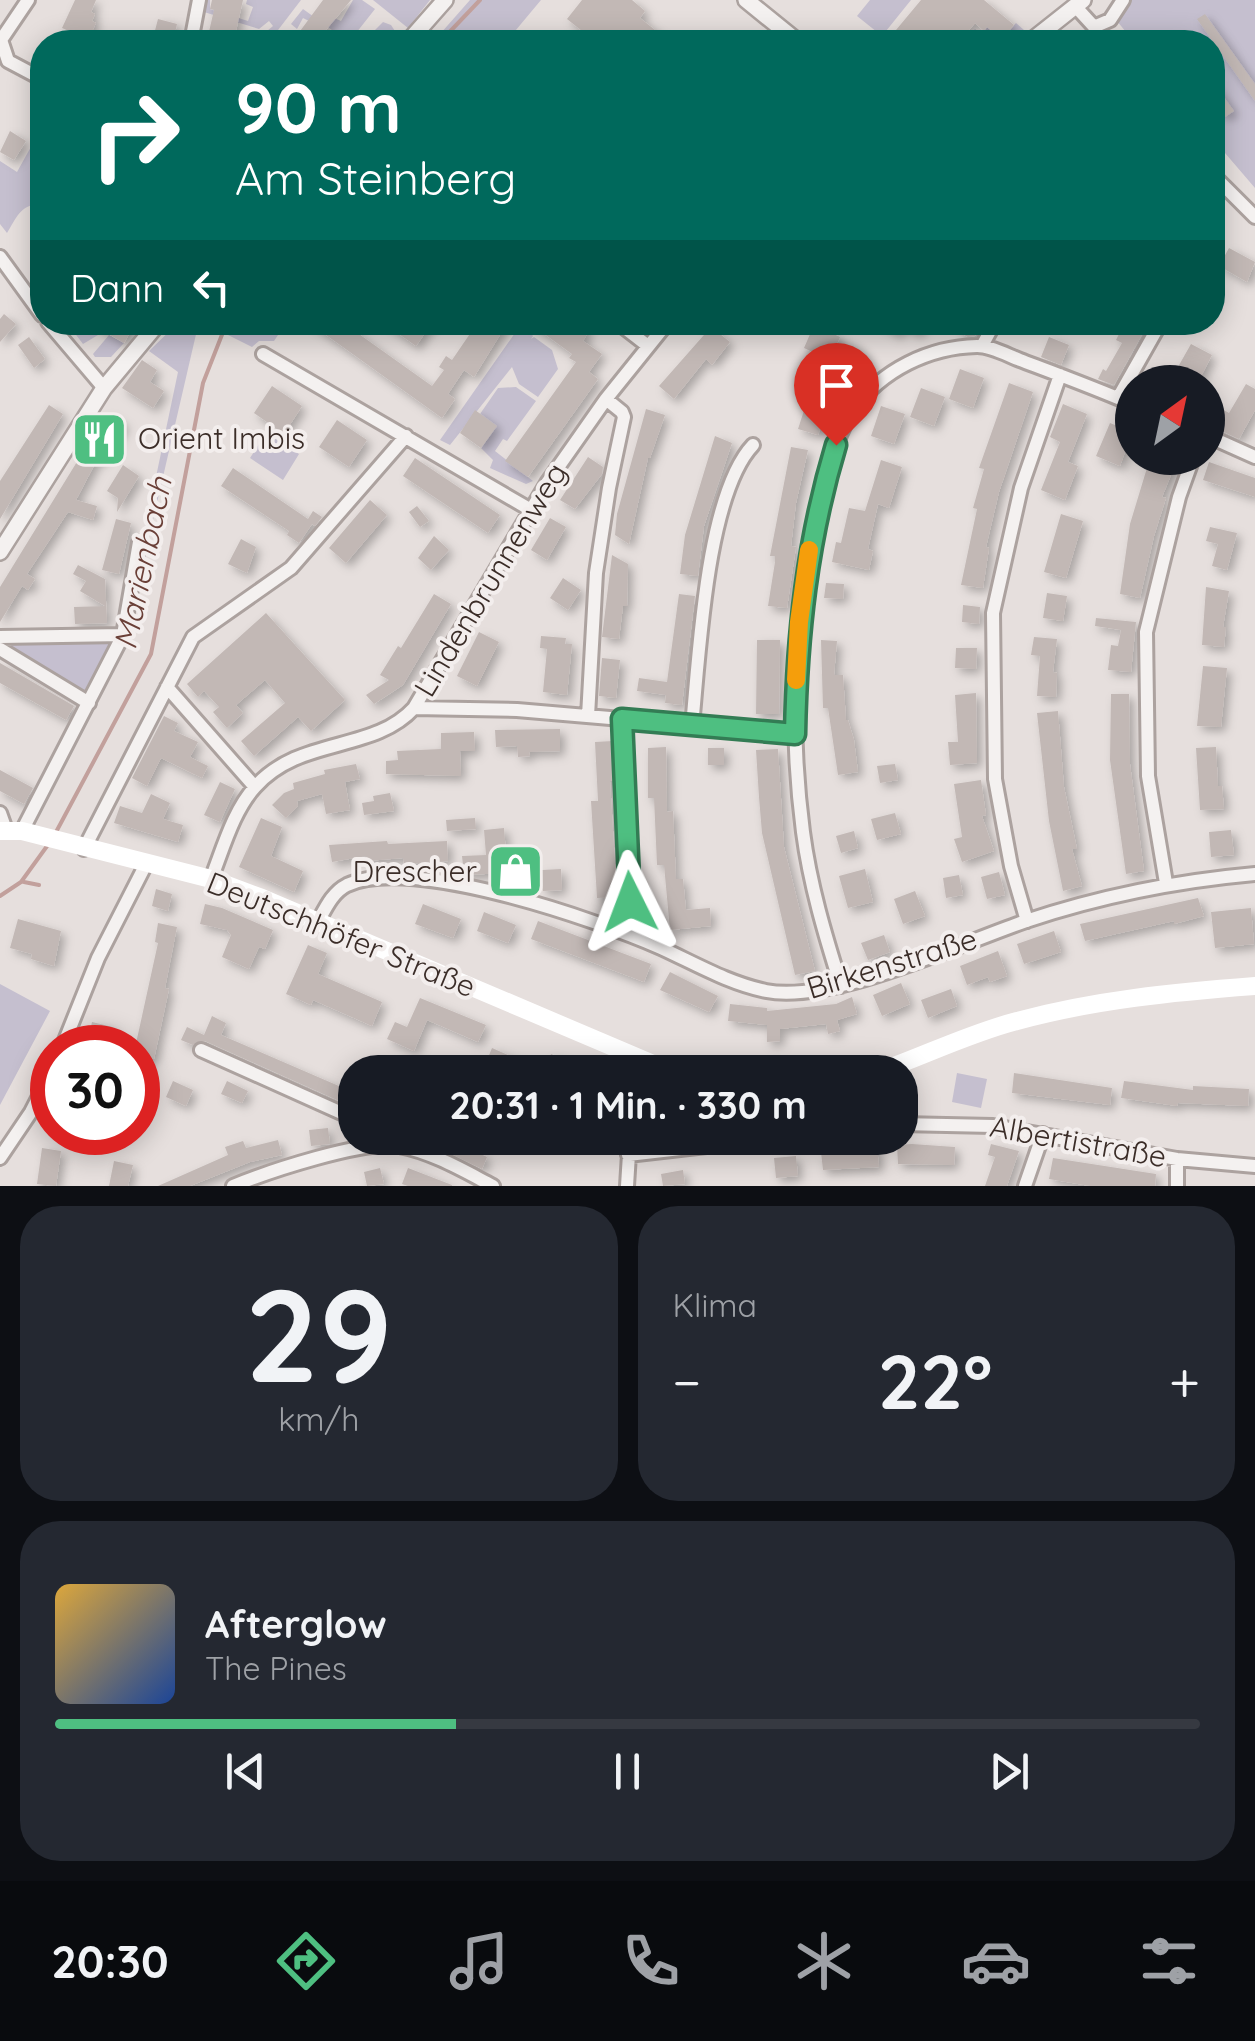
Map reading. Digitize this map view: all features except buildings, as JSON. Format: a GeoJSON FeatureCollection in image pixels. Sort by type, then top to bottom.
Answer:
{"type":"FeatureCollection","features":[{"type":"Feature","properties":{"kind":"main road","name":"Deutschhöfer Straße"},"geometry":{"type":"LineString","coordinates":[[12,828],[210,879],[319,920],[612,1055]]}},
{"type":"Feature","properties":{"kind":"main road"},"geometry":{"type":"LineString","coordinates":[[918,1057],[1014,1021],[1110,1002],[1255,986]]}},
{"type":"Feature","properties":{"kind":"street"},"geometry":{"type":"LineString","coordinates":[[28,0],[0,38],[8,61],[30,73]]}},
{"type":"Feature","properties":{"kind":"street"},"geometry":{"type":"LineString","coordinates":[[193,30],[199,0]]}},
{"type":"Feature","properties":{"kind":"street"},"geometry":{"type":"LineString","coordinates":[[419,30],[445,0]]}},
{"type":"Feature","properties":{"kind":"street"},"geometry":{"type":"LineString","coordinates":[[746,0],[783,30]]}},
{"type":"Feature","properties":{"kind":"street"},"geometry":{"type":"LineString","coordinates":[[1096,26],[1110,20],[1123,0]]}},
{"type":"Feature","properties":{"kind":"street"},"geometry":{"type":"LineString","coordinates":[[1046,30],[1080,4],[1099,30]]}},
{"type":"Feature","properties":{"kind":"street"},"geometry":{"type":"LineString","coordinates":[[1225,187],[1255,217]]}},
{"type":"Feature","properties":{"kind":"street"},"geometry":{"type":"LineString","coordinates":[[0,257],[30,298]]}},
{"type":"Feature","properties":{"kind":"street"},"geometry":{"type":"LineString","coordinates":[[0,285],[10,270]]}},
{"type":"Feature","properties":{"kind":"street"},"geometry":{"type":"LineString","coordinates":[[59,335],[104,388]]}},
{"type":"Feature","properties":{"kind":"street"},"geometry":{"type":"LineString","coordinates":[[0,552],[104,388],[148,335]]}},
{"type":"Feature","properties":{"kind":"street"},"geometry":{"type":"LineString","coordinates":[[634,335],[648,346]]}},
{"type":"Feature","properties":{"kind":"street","name":"Lindenbrunnenweg"},"geometry":{"type":"LineString","coordinates":[[210,879],[240,810],[255,787],[291,759],[383,730],[397,724],[414,708],[531,510],[606,399],[657,335]]}},
{"type":"Feature","properties":{"kind":"street"},"geometry":{"type":"LineString","coordinates":[[982,346],[988,335]]}},
{"type":"Feature","properties":{"kind":"street"},"geometry":{"type":"LineString","coordinates":[[1137,365],[1154,335]]}},
{"type":"Feature","properties":{"kind":"street"},"geometry":{"type":"LineString","coordinates":[[841,986],[810,875],[795,734],[799,622],[808,552],[836,445],[856,405],[874,387],[916,358],[942,350],[982,346],[1115,397]]}},
{"type":"Feature","properties":{"kind":"street"},"geometry":{"type":"LineString","coordinates":[[263,354],[531,510]]}},
{"type":"Feature","properties":{"kind":"street"},"geometry":{"type":"LineString","coordinates":[[1027,921],[1011,866],[995,779],[993,612],[1021,488],[1060,375]]}},
{"type":"Feature","properties":{"kind":"street"},"geometry":{"type":"LineString","coordinates":[[588,716],[596,573],[624,418],[606,399]]}},
{"type":"Feature","properties":{"kind":"street"},"geometry":{"type":"LineString","coordinates":[[79,847],[192,637],[291,568],[406,436]]}},
{"type":"Feature","properties":{"kind":"street"},"geometry":{"type":"LineString","coordinates":[[1225,442],[1254,452]]}},
{"type":"Feature","properties":{"kind":"street"},"geometry":{"type":"LineString","coordinates":[[692,726],[718,532],[732,478],[753,445]]}},
{"type":"Feature","properties":{"kind":"street"},"geometry":{"type":"LineString","coordinates":[[1166,883],[1148,776],[1146,632],[1186,475]]}},
{"type":"Feature","properties":{"kind":"street"},"geometry":{"type":"LineString","coordinates":[[12,828],[89,703],[122,635],[140,542]]}},
{"type":"Feature","properties":{"kind":"street"},"geometry":{"type":"LineString","coordinates":[[0,637],[122,635]]}},
{"type":"Feature","properties":{"kind":"street"},"geometry":{"type":"LineString","coordinates":[[0,648],[89,703]]}},
{"type":"Feature","properties":{"kind":"street"},"geometry":{"type":"LineString","coordinates":[[166,686],[255,787]]}},
{"type":"Feature","properties":{"kind":"street"},"geometry":{"type":"LineString","coordinates":[[414,708],[517,710],[795,734]]}},
{"type":"Feature","properties":{"kind":"street"},"geometry":{"type":"LineString","coordinates":[[622,719],[630,902],[622,932]]}},
{"type":"Feature","properties":{"kind":"street"},"geometry":{"type":"LineString","coordinates":[[71,1025],[98,958],[146,864]]}},
{"type":"Feature","properties":{"kind":"street","name":"Birkenstraße"},"geometry":{"type":"LineString","coordinates":[[319,920],[338,890],[359,882],[386,878],[434,882],[500,895],[622,932],[750,988],[797,994],[841,986],[1027,921],[1166,883],[1255,874]]}},
{"type":"Feature","properties":{"kind":"street"},"geometry":{"type":"LineString","coordinates":[[201,1050],[338,1111]]}},
{"type":"Feature","properties":{"kind":"street"},"geometry":{"type":"LineString","coordinates":[[0,1158],[30,1113]]}},
{"type":"Feature","properties":{"kind":"street","name":"Albertistraße"},"geometry":{"type":"LineString","coordinates":[[918,1124],[994,1126],[1176,1159],[1255,1166]]}},
{"type":"Feature","properties":{"kind":"street"},"geometry":{"type":"LineString","coordinates":[[1025,1186],[1043,1134]]}},
{"type":"Feature","properties":{"kind":"street"},"geometry":{"type":"LineString","coordinates":[[233,1186],[268,1172],[338,1154]]}},
{"type":"Feature","properties":{"kind":"street"},"geometry":{"type":"LineString","coordinates":[[422,1155],[493,1186]]}},
{"type":"Feature","properties":{"kind":"street"},"geometry":{"type":"LineString","coordinates":[[627,1186],[628,1156],[635,1155]]}},
{"type":"Feature","properties":{"kind":"street"},"geometry":{"type":"LineString","coordinates":[[1176,1159],[1177,1186]]}},
{"type":"Feature","properties":{"kind":"shaded area"},"geometry":{"type":"Polygon","coordinates":[[[205,0],[210,0],[210,9],[248,21],[253,7],[246,4],[247,0],[301,0],[278,30],[268,30],[273,26],[269,21],[259,29],[204,12],[205,0]]]}},
{"type":"Feature","properties":{"kind":"shaded area"},"geometry":{"type":"Polygon","coordinates":[[[353,0],[362,0],[375,9],[358,30],[332,30],[303,18],[297,29],[291,24],[303,9],[321,22],[334,18],[341,21],[353,0]]]}},
{"type":"Feature","properties":{"kind":"shaded area"},"geometry":{"type":"Polygon","coordinates":[[[373,0],[430,0],[408,28],[373,0]]]}},
{"type":"Feature","properties":{"kind":"shaded area"},"geometry":{"type":"Polygon","coordinates":[[[470,0],[541,0],[516,30],[444,30],[470,0]]]}},
{"type":"Feature","properties":{"kind":"shaded area"},"geometry":{"type":"Polygon","coordinates":[[[870,0],[911,0],[887,30],[874,30],[857,16],[870,0]]]}},
{"type":"Feature","properties":{"kind":"shaded area"},"geometry":{"type":"Polygon","coordinates":[[[1131,0],[1255,0],[1255,188],[1225,153],[1225,30],[1124,30],[1117,21],[1131,0]]]}},
{"type":"Feature","properties":{"kind":"shaded area"},"geometry":{"type":"Polygon","coordinates":[[[383,22],[394,30],[375,30],[383,22]]]}},
{"type":"Feature","properties":{"kind":"shaded area"},"geometry":{"type":"Polygon","coordinates":[[[30,149],[30,207],[24,209],[7,233],[0,224],[0,161],[17,172],[30,149]]]}},
{"type":"Feature","properties":{"kind":"shaded area"},"geometry":{"type":"Polygon","coordinates":[[[76,335],[98,335],[83,344],[76,335]]]}},
{"type":"Feature","properties":{"kind":"shaded area"},"geometry":{"type":"Polygon","coordinates":[[[109,335],[124,343],[111,357],[95,357],[93,354],[109,335]]]}},
{"type":"Feature","properties":{"kind":"shaded area"},"geometry":{"type":"Polygon","coordinates":[[[166,335],[196,335],[153,520],[144,534],[178,372],[149,351],[166,335]]]}},
{"type":"Feature","properties":{"kind":"shaded area"},"geometry":{"type":"Polygon","coordinates":[[[228,335],[278,335],[274,341],[259,341],[252,347],[228,335]]]}},
{"type":"Feature","properties":{"kind":"shaded area"},"geometry":{"type":"Polygon","coordinates":[[[514,335],[532,335],[531,339],[534,337],[552,350],[558,369],[538,397],[519,384],[512,367],[450,445],[440,440],[514,335]]]}},
{"type":"Feature","properties":{"kind":"shaded area"},"geometry":{"type":"Polygon","coordinates":[[[516,387],[536,401],[495,451],[533,481],[526,484],[490,468],[493,460],[481,448],[496,426],[480,414],[498,388],[516,387]]]}},
{"type":"Feature","properties":{"kind":"shaded area"},"geometry":{"type":"Polygon","coordinates":[[[266,433],[299,454],[283,480],[250,458],[266,433]]]}},
{"type":"Feature","properties":{"kind":"shaded area"},"geometry":{"type":"Polygon","coordinates":[[[108,642],[85,693],[10,647],[13,643],[108,642]]]}},
{"type":"Feature","properties":{"kind":"shaded area"},"geometry":{"type":"Polygon","coordinates":[[[0,984],[50,1011],[43,1025],[30,1025],[30,1049],[0,1105],[0,984]]]}},
{"type":"Feature","properties":{"kind":"shaded area"},"geometry":{"type":"Polygon","coordinates":[[[957,1073],[987,1079],[981,1108],[952,1102],[957,1073]]]}},
{"type":"Feature","properties":{"kind":"waterway","name":"Marienbach"},"geometry":{"type":"LineString","coordinates":[[451,30],[480,0]]}},
{"type":"Feature","properties":{"kind":"waterway","name":"Marienbach"},"geometry":{"type":"LineString","coordinates":[[55,834],[151,654],[203,383],[222,335]]}},
{"type":"Feature","properties":{"kind":"waterway","name":"Marienbach"},"geometry":{"type":"LineString","coordinates":[[0,896],[21,882],[50,842]]}},
{"type":"Feature","properties":{"kind":"waterway"},"geometry":{"type":"LineString","coordinates":[[24,882],[39,885]]}},
{"type":"Feature","properties":{"kind":"slow traffic"},"geometry":{"type":"LineString","coordinates":[[796,680],[809,550]]}},
{"type":"Feature","properties":{"kind":"place","name":"Orient Imbis"},"geometry":{"type":"Point","coordinates":[99,439]}},
{"type":"Feature","properties":{"kind":"place","name":"Drescher"},"geometry":{"type":"Point","coordinates":[516,872]}},
{"type":"Feature","properties":{"kind":"route"},"geometry":{"type":"LineString","coordinates":[[630,902],[622,719],[795,734],[799,622],[808,552],[836,445]]}}]}
